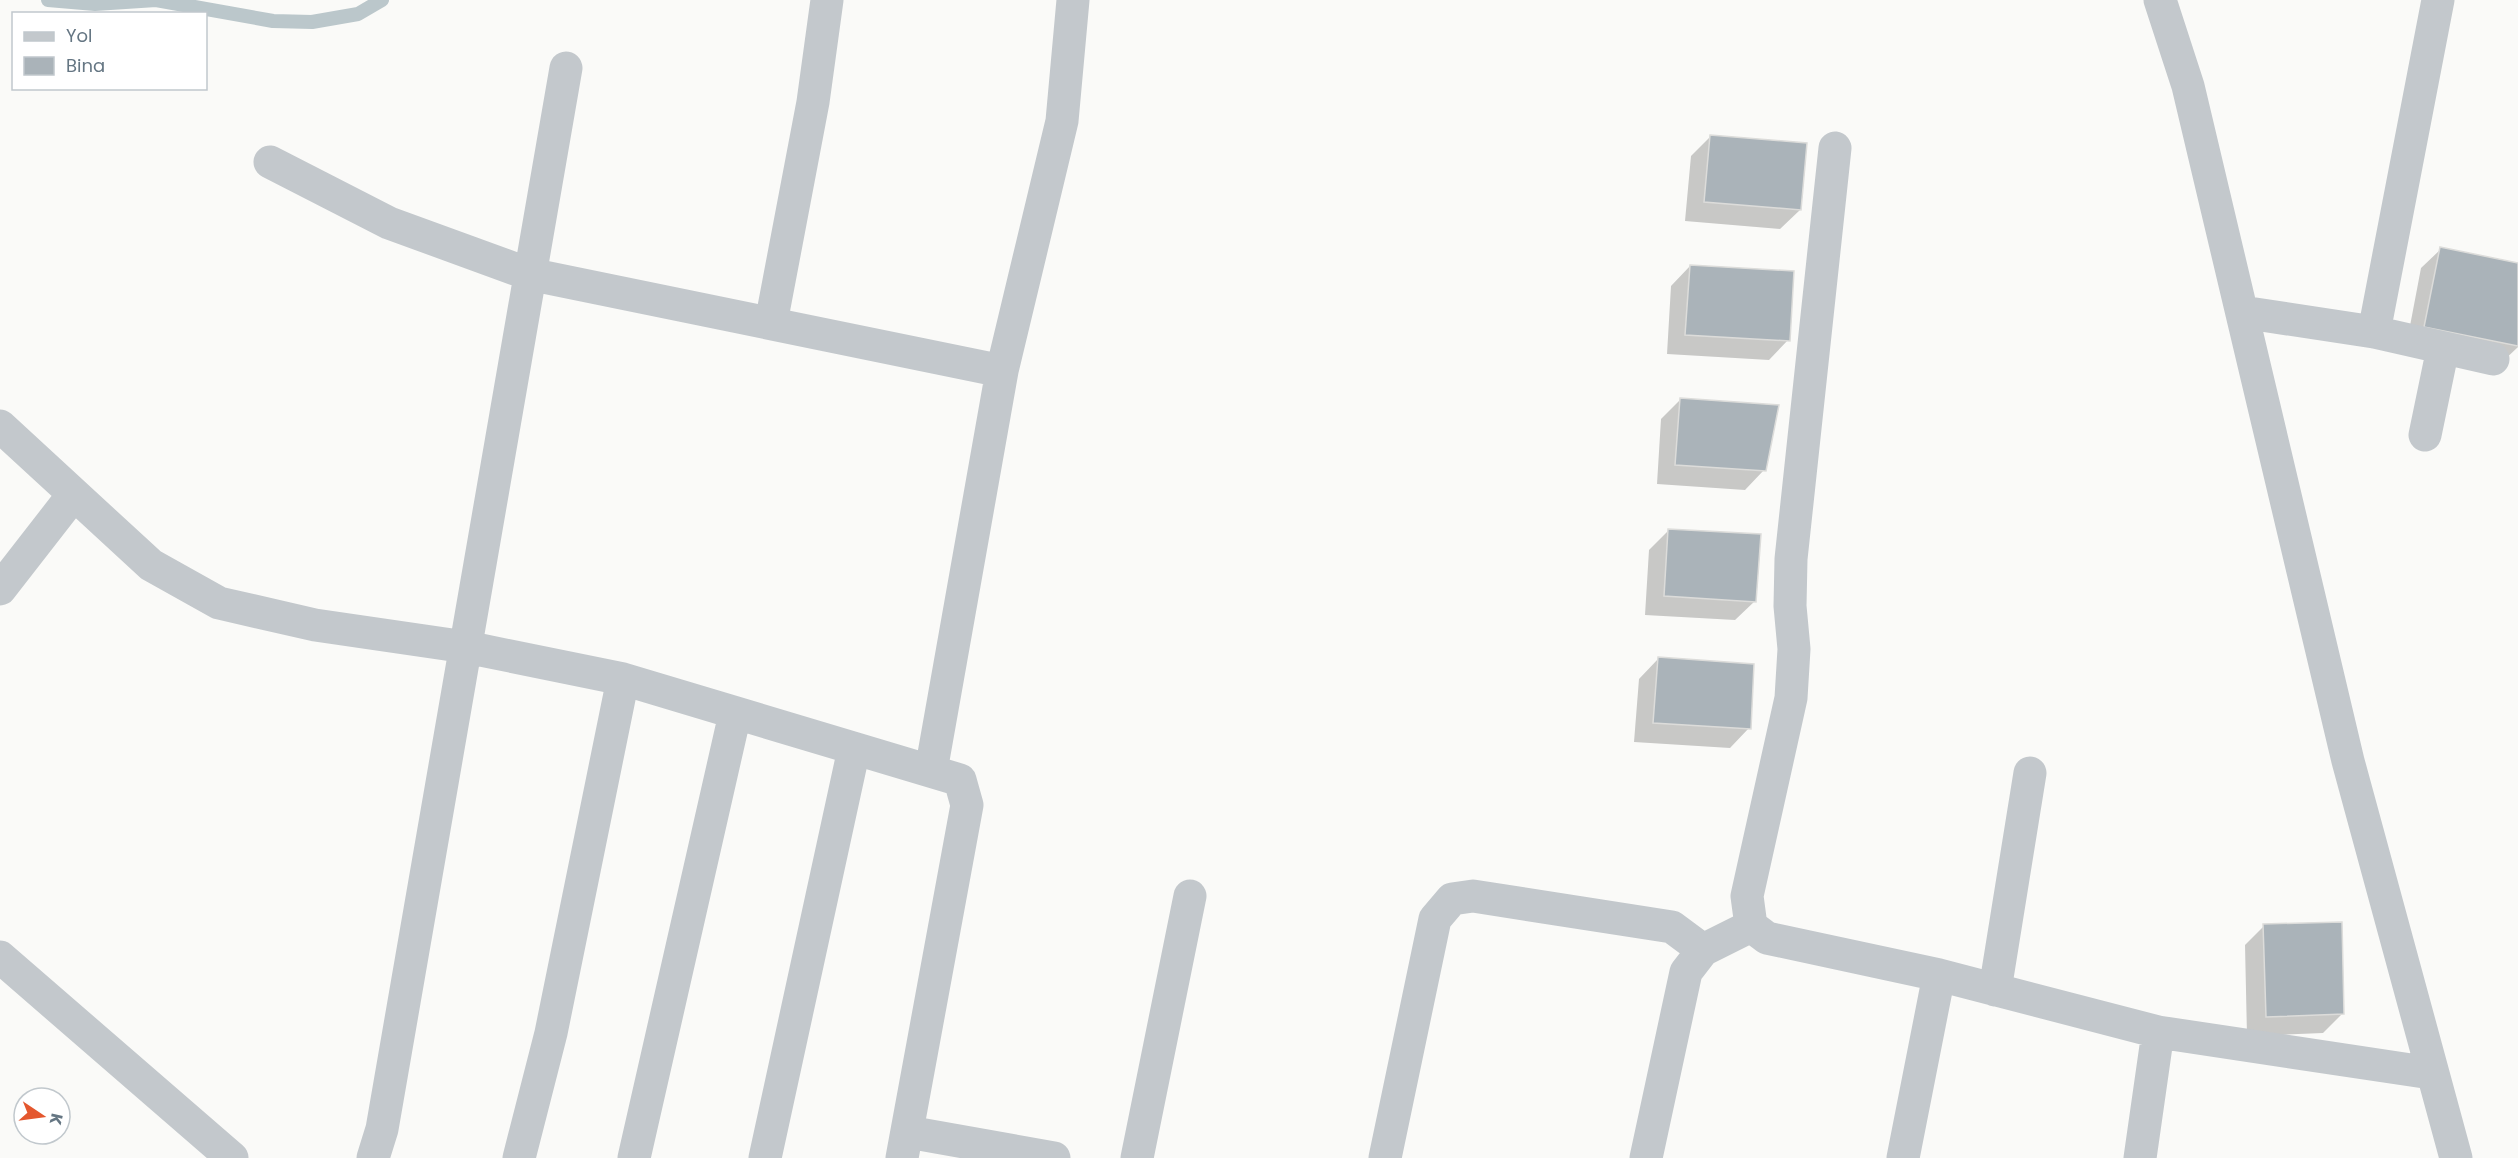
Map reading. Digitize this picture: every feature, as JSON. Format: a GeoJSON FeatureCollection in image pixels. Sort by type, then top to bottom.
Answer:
{"type":"FeatureCollection","features":[{"type":"Feature","properties":{"kind":"street"},"geometry":{"type":"LineString","coordinates":[[771,323],[813,102],[827,0]]}},
{"type":"Feature","properties":{"kind":"street"},"geometry":{"type":"LineString","coordinates":[[931,771],[1002,371],[1062,122],[1073,0]]}},
{"type":"Feature","properties":{"kind":"street"},"geometry":{"type":"LineString","coordinates":[[2160,0],[2188,86],[2348,761],[2431,1073],[2456,1158]]}},
{"type":"Feature","properties":{"kind":"street"},"geometry":{"type":"LineString","coordinates":[[2374,332],[2438,0]]}},
{"type":"Feature","properties":{"kind":"street"},"geometry":{"type":"LineString","coordinates":[[373,1158],[382,1129],[427,857],[466,647],[566,68]]}},
{"type":"Feature","properties":{"kind":"street"},"geometry":{"type":"LineString","coordinates":[[1835,148],[1791,559],[1790,606],[1794,649],[1791,698],[1747,896],[1751,926],[1767,938],[1939,975],[2158,1032],[2431,1073]]}},
{"type":"Feature","properties":{"kind":"street"},"geometry":{"type":"LineString","coordinates":[[270,162],[389,223],[529,274],[1002,371]]}},
{"type":"Feature","properties":{"kind":"street"},"geometry":{"type":"LineString","coordinates":[[2242,312],[2374,332],[2493,359]]}},
{"type":"Feature","properties":{"kind":"street"},"geometry":{"type":"LineString","coordinates":[[2424,435],[2443,348]]}},
{"type":"Feature","properties":{"kind":"street"},"geometry":{"type":"LineString","coordinates":[[0,426],[151,565],[219,603],[315,625],[466,647],[623,679],[960,780],[967,805],[905,1145],[1054,1158]]}},
{"type":"Feature","properties":{"kind":"street"},"geometry":{"type":"LineString","coordinates":[[0,589],[74,494]]}},
{"type":"Feature","properties":{"kind":"street"},"geometry":{"type":"LineString","coordinates":[[519,1158],[551,1033],[623,679]]}},
{"type":"Feature","properties":{"kind":"street"},"geometry":{"type":"LineString","coordinates":[[634,1158],[735,714]]}},
{"type":"Feature","properties":{"kind":"street"},"geometry":{"type":"LineString","coordinates":[[765,1158],[854,749]]}},
{"type":"Feature","properties":{"kind":"street"},"geometry":{"type":"LineString","coordinates":[[1995,990],[2030,773]]}},
{"type":"Feature","properties":{"kind":"street"},"geometry":{"type":"LineString","coordinates":[[1137,1158],[1190,896]]}},
{"type":"Feature","properties":{"kind":"street"},"geometry":{"type":"LineString","coordinates":[[1385,1158],[1435,919],[1452,900],[1473,896],[1672,927],[1703,950]]}},
{"type":"Feature","properties":{"kind":"street"},"geometry":{"type":"LineString","coordinates":[[1646,1158],[1681,985],[1686,972],[1703,950],[1751,926]]}},
{"type":"Feature","properties":{"kind":"street"},"geometry":{"type":"LineString","coordinates":[[0,957],[232,1158]]}},
{"type":"Feature","properties":{"kind":"street"},"geometry":{"type":"LineString","coordinates":[[1903,1158],[1939,975]]}},
{"type":"Feature","properties":{"kind":"street"},"geometry":{"type":"LineString","coordinates":[[2140,1158],[2158,1032]]}},
{"type":"Feature","properties":{"kind":"building"},"geometry":{"type":"Polygon","coordinates":[[[1710,135],[1807,143],[1801,210],[1704,202],[1710,135]]]}},
{"type":"Feature","properties":{"kind":"building"},"geometry":{"type":"Polygon","coordinates":[[[2440,247],[2518,263],[2518,346],[2424,327],[2440,247]]]}},
{"type":"Feature","properties":{"kind":"building"},"geometry":{"type":"Polygon","coordinates":[[[1690,265],[1794,271],[1790,341],[1685,335],[1690,265]]]}},
{"type":"Feature","properties":{"kind":"building"},"geometry":{"type":"Polygon","coordinates":[[[1680,398],[1779,405],[1766,471],[1675,465],[1680,398]]]}},
{"type":"Feature","properties":{"kind":"building"},"geometry":{"type":"Polygon","coordinates":[[[1668,529],[1761,534],[1756,602],[1664,596],[1668,529]]]}},
{"type":"Feature","properties":{"kind":"building"},"geometry":{"type":"Polygon","coordinates":[[[1658,657],[1754,664],[1751,729],[1653,723],[1658,657]]]}},
{"type":"Feature","properties":{"kind":"building"},"geometry":{"type":"Polygon","coordinates":[[[2342,922],[2344,1014],[2266,1017],[2263,924],[2342,922]]]}},
{"type":"Feature","properties":{"kind":"waterway"},"geometry":{"type":"LineString","coordinates":[[48,0],[95,4],[156,0],[273,21],[312,22],[358,14],[382,0]]}}]}
